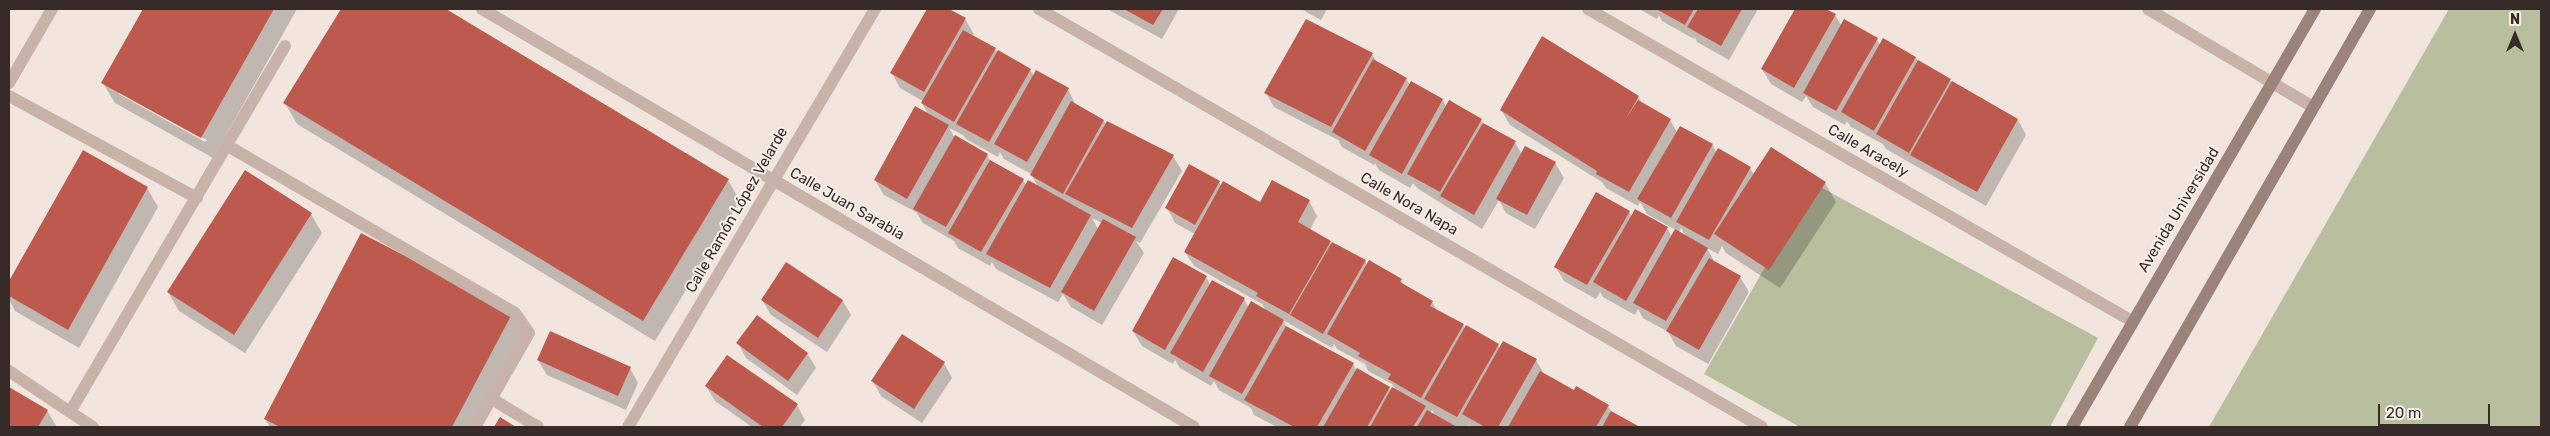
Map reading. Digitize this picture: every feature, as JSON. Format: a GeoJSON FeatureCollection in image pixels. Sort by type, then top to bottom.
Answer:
{"type":"FeatureCollection","features":[{"type":"Feature","properties":{"kind":"main road","name":"Avenida Universidad"},"geometry":{"type":"LineString","coordinates":[[2072,427],[2315,9]]}},
{"type":"Feature","properties":{"kind":"main road"},"geometry":{"type":"LineString","coordinates":[[2130,427],[2370,9]]}},
{"type":"Feature","properties":{"kind":"street"},"geometry":{"type":"LineString","coordinates":[[9,83],[52,9]]}},
{"type":"Feature","properties":{"kind":"street","name":"Calle Juan Sarabia"},"geometry":{"type":"LineString","coordinates":[[482,9],[1194,427]]}},
{"type":"Feature","properties":{"kind":"street","name":"Calle Ramón López Velarde"},"geometry":{"type":"LineString","coordinates":[[628,427],[874,9]]}},
{"type":"Feature","properties":{"kind":"street","name":"Calle Nora Napa"},"geometry":{"type":"LineString","coordinates":[[1039,9],[1762,427]]}},
{"type":"Feature","properties":{"kind":"street","name":"Calle Aracely"},"geometry":{"type":"LineString","coordinates":[[1588,9],[2132,321]]}},
{"type":"Feature","properties":{"kind":"street"},"geometry":{"type":"LineString","coordinates":[[2148,9],[2314,107]]}},
{"type":"Feature","properties":{"kind":"street"},"geometry":{"type":"LineString","coordinates":[[70,412],[228,146],[285,46]]}},
{"type":"Feature","properties":{"kind":"street"},"geometry":{"type":"LineString","coordinates":[[9,96],[197,198]]}},
{"type":"Feature","properties":{"kind":"street"},"geometry":{"type":"LineString","coordinates":[[228,146],[515,313],[529,333],[475,427]]}},
{"type":"Feature","properties":{"kind":"street"},"geometry":{"type":"LineString","coordinates":[[9,371],[94,427]]}},
{"type":"Feature","properties":{"kind":"street"},"geometry":{"type":"LineString","coordinates":[[492,399],[538,427]]}},
{"type":"Feature","properties":{"kind":"green space"},"geometry":{"type":"Polygon","coordinates":[[[2449,9],[2541,9],[2541,427],[2209,427],[2449,9]]]}},
{"type":"Feature","properties":{"kind":"green space"},"geometry":{"type":"Polygon","coordinates":[[[1813,183],[2098,338],[2050,427],[1800,427],[1704,374],[1813,183]]]}},
{"type":"Feature","properties":{"kind":"building"},"geometry":{"type":"Polygon","coordinates":[[[143,9],[274,9],[201,138],[101,83],[143,9]]]}},
{"type":"Feature","properties":{"kind":"building"},"geometry":{"type":"Polygon","coordinates":[[[341,9],[446,9],[729,179],[643,321],[283,103],[341,9]]]}},
{"type":"Feature","properties":{"kind":"building"},"geometry":{"type":"Polygon","coordinates":[[[927,9],[949,9],[966,18],[924,92],[890,73],[927,9]]]}},
{"type":"Feature","properties":{"kind":"building"},"geometry":{"type":"Polygon","coordinates":[[[1124,9],[1163,9],[1153,25],[1124,9]]]}},
{"type":"Feature","properties":{"kind":"building"},"geometry":{"type":"Polygon","coordinates":[[[1656,9],[1694,9],[1685,25],[1656,9]]]}},
{"type":"Feature","properties":{"kind":"building"},"geometry":{"type":"Polygon","coordinates":[[[1698,9],[1742,9],[1721,46],[1687,27],[1698,9]]]}},
{"type":"Feature","properties":{"kind":"building"},"geometry":{"type":"Polygon","coordinates":[[[1795,9],[1826,9],[1836,14],[1794,88],[1761,69],[1795,9]]]}},
{"type":"Feature","properties":{"kind":"building"},"geometry":{"type":"Polygon","coordinates":[[[1306,19],[1373,53],[1331,127],[1264,93],[1306,19]]]}},
{"type":"Feature","properties":{"kind":"building"},"geometry":{"type":"Polygon","coordinates":[[[1844,19],[1878,38],[1836,111],[1803,93],[1844,19]]]}},
{"type":"Feature","properties":{"kind":"building"},"geometry":{"type":"Polygon","coordinates":[[[963,30],[996,48],[954,122],[921,103],[963,30]]]}},
{"type":"Feature","properties":{"kind":"building"},"geometry":{"type":"Polygon","coordinates":[[[1542,36],[1639,96],[1625,120],[1638,100],[1671,119],[1629,192],[1596,174],[1597,171],[1500,110],[1542,36]]]}},
{"type":"Feature","properties":{"kind":"building"},"geometry":{"type":"Polygon","coordinates":[[[1883,38],[1916,57],[1874,131],[1841,112],[1883,38]]]}},
{"type":"Feature","properties":{"kind":"building"},"geometry":{"type":"Polygon","coordinates":[[[998,50],[1031,69],[989,142],[956,124],[998,50]]]}},
{"type":"Feature","properties":{"kind":"building"},"geometry":{"type":"Polygon","coordinates":[[[1373,59],[1407,78],[1365,151],[1332,132],[1373,59]]]}},
{"type":"Feature","properties":{"kind":"building"},"geometry":{"type":"Polygon","coordinates":[[[1918,60],[1951,79],[1909,153],[1876,134],[1918,60]]]}},
{"type":"Feature","properties":{"kind":"building"},"geometry":{"type":"Polygon","coordinates":[[[1036,70],[1069,88],[1027,162],[994,144],[1036,70]]]}},
{"type":"Feature","properties":{"kind":"building"},"geometry":{"type":"Polygon","coordinates":[[[1411,81],[1443,99],[1402,174],[1369,155],[1411,81]]]}},
{"type":"Feature","properties":{"kind":"building"},"geometry":{"type":"Polygon","coordinates":[[[1952,81],[2018,119],[1977,192],[1910,155],[1952,81]]]}},
{"type":"Feature","properties":{"kind":"building"},"geometry":{"type":"Polygon","coordinates":[[[1449,100],[1482,119],[1440,192],[1407,174],[1449,100]]]}},
{"type":"Feature","properties":{"kind":"building"},"geometry":{"type":"Polygon","coordinates":[[[1071,101],[1104,120],[1063,194],[1030,175],[1071,101]]]}},
{"type":"Feature","properties":{"kind":"building"},"geometry":{"type":"Polygon","coordinates":[[[915,106],[949,125],[907,199],[874,180],[915,106]]]}},
{"type":"Feature","properties":{"kind":"building"},"geometry":{"type":"Polygon","coordinates":[[[1107,121],[1174,155],[1132,228],[1065,194],[1107,121]]]}},
{"type":"Feature","properties":{"kind":"building"},"geometry":{"type":"Polygon","coordinates":[[[1483,123],[1516,141],[1474,215],[1440,196],[1483,123]]]}},
{"type":"Feature","properties":{"kind":"building"},"geometry":{"type":"Polygon","coordinates":[[[1680,126],[1713,144],[1671,218],[1637,199],[1680,126]]]}},
{"type":"Feature","properties":{"kind":"building"},"geometry":{"type":"Polygon","coordinates":[[[955,135],[988,154],[946,227],[913,209],[955,135]]]}},
{"type":"Feature","properties":{"kind":"building"},"geometry":{"type":"Polygon","coordinates":[[[1525,146],[1556,162],[1527,215],[1496,199],[1525,146]]]}},
{"type":"Feature","properties":{"kind":"building"},"geometry":{"type":"Polygon","coordinates":[[[1771,147],[1826,182],[1769,270],[1714,234],[1771,147]]]}},
{"type":"Feature","properties":{"kind":"building"},"geometry":{"type":"Polygon","coordinates":[[[1718,148],[1751,167],[1709,240],[1676,222],[1718,148]]]}},
{"type":"Feature","properties":{"kind":"building"},"geometry":{"type":"Polygon","coordinates":[[[83,150],[148,187],[68,330],[9,296],[9,281],[83,150]]]}},
{"type":"Feature","properties":{"kind":"building"},"geometry":{"type":"Polygon","coordinates":[[[990,160],[1024,179],[981,252],[948,233],[990,160]]]}},
{"type":"Feature","properties":{"kind":"building"},"geometry":{"type":"Polygon","coordinates":[[[1189,164],[1220,181],[1195,225],[1165,208],[1189,164]]]}},
{"type":"Feature","properties":{"kind":"building"},"geometry":{"type":"Polygon","coordinates":[[[245,170],[312,213],[234,335],[167,292],[245,170]]]}},
{"type":"Feature","properties":{"kind":"building"},"geometry":{"type":"Polygon","coordinates":[[[1028,180],[1091,215],[1050,288],[986,254],[1028,180]]]}},
{"type":"Feature","properties":{"kind":"building"},"geometry":{"type":"Polygon","coordinates":[[[1272,180],[1310,200],[1298,222],[1331,241],[1289,314],[1256,296],[1258,293],[1184,252],[1223,181],[1260,202],[1272,180]]]}},
{"type":"Feature","properties":{"kind":"building"},"geometry":{"type":"Polygon","coordinates":[[[1596,192],[1630,211],[1587,285],[1554,267],[1596,192]]]}},
{"type":"Feature","properties":{"kind":"building"},"geometry":{"type":"Polygon","coordinates":[[[1635,209],[1668,227],[1626,301],[1593,282],[1635,209]]]}},
{"type":"Feature","properties":{"kind":"building"},"geometry":{"type":"Polygon","coordinates":[[[1103,219],[1136,237],[1094,311],[1061,292],[1103,219]]]}},
{"type":"Feature","properties":{"kind":"building"},"geometry":{"type":"Polygon","coordinates":[[[1675,229],[1708,248],[1666,321],[1633,303],[1675,229]]]}},
{"type":"Feature","properties":{"kind":"building"},"geometry":{"type":"Polygon","coordinates":[[[361,233],[513,312],[452,427],[280,427],[264,419],[361,233]]]}},
{"type":"Feature","properties":{"kind":"building"},"geometry":{"type":"Polygon","coordinates":[[[1332,242],[1366,260],[1323,334],[1290,315],[1332,242]]]}},
{"type":"Feature","properties":{"kind":"building"},"geometry":{"type":"Polygon","coordinates":[[[1173,257],[1207,276],[1165,350],[1132,331],[1173,257]]]}},
{"type":"Feature","properties":{"kind":"building"},"geometry":{"type":"Polygon","coordinates":[[[1709,258],[1741,276],[1699,350],[1666,331],[1709,258]]]}},
{"type":"Feature","properties":{"kind":"building"},"geometry":{"type":"Polygon","coordinates":[[[1369,260],[1402,279],[1400,282],[1433,301],[1430,306],[1464,324],[1421,398],[1388,379],[1391,374],[1358,356],[1360,353],[1327,334],[1369,260]]]}},
{"type":"Feature","properties":{"kind":"building"},"geometry":{"type":"Polygon","coordinates":[[[786,262],[843,300],[818,338],[761,300],[786,262]]]}},
{"type":"Feature","properties":{"kind":"building"},"geometry":{"type":"Polygon","coordinates":[[[1212,280],[1245,298],[1203,372],[1170,353],[1212,280]]]}},
{"type":"Feature","properties":{"kind":"building"},"geometry":{"type":"Polygon","coordinates":[[[1251,301],[1284,320],[1242,394],[1209,376],[1251,301]]]}},
{"type":"Feature","properties":{"kind":"building"},"geometry":{"type":"Polygon","coordinates":[[[757,315],[808,353],[788,381],[736,343],[757,315]]]}},
{"type":"Feature","properties":{"kind":"building"},"geometry":{"type":"Polygon","coordinates":[[[1466,325],[1499,344],[1457,417],[1424,399],[1466,325]]]}},
{"type":"Feature","properties":{"kind":"building"},"geometry":{"type":"Polygon","coordinates":[[[1286,326],[1354,363],[1317,427],[1294,427],[1244,400],[1286,326]]]}},
{"type":"Feature","properties":{"kind":"building"},"geometry":{"type":"Polygon","coordinates":[[[550,331],[631,367],[618,396],[537,360],[550,331]]]}},
{"type":"Feature","properties":{"kind":"building"},"geometry":{"type":"Polygon","coordinates":[[[902,334],[945,362],[914,409],[871,381],[902,334]]]}},
{"type":"Feature","properties":{"kind":"building"},"geometry":{"type":"Polygon","coordinates":[[[1503,341],[1537,359],[1498,427],[1485,427],[1462,414],[1503,341]]]}},
{"type":"Feature","properties":{"kind":"building"},"geometry":{"type":"Polygon","coordinates":[[[727,355],[798,404],[782,427],[763,427],[705,386],[727,355]]]}},
{"type":"Feature","properties":{"kind":"building"},"geometry":{"type":"Polygon","coordinates":[[[1357,368],[1390,387],[1367,427],[1323,427],[1357,368]]]}},
{"type":"Feature","properties":{"kind":"building"},"geometry":{"type":"Polygon","coordinates":[[[1540,371],[1574,390],[1576,386],[1609,405],[1596,427],[1508,427],[1540,371]]]}},
{"type":"Feature","properties":{"kind":"building"},"geometry":{"type":"Polygon","coordinates":[[[9,387],[48,410],[38,427],[9,427],[9,387]]]}},
{"type":"Feature","properties":{"kind":"building"},"geometry":{"type":"Polygon","coordinates":[[[1392,387],[1426,406],[1413,427],[1370,427],[1392,387]]]}},
{"type":"Feature","properties":{"kind":"building"},"geometry":{"type":"Polygon","coordinates":[[[1427,410],[1457,427],[1417,427],[1427,410]]]}},
{"type":"Feature","properties":{"kind":"building"},"geometry":{"type":"Polygon","coordinates":[[[1611,411],[1640,427],[1602,427],[1611,411]]]}},
{"type":"Feature","properties":{"kind":"building"},"geometry":{"type":"Polygon","coordinates":[[[500,417],[516,427],[494,427],[500,417]]]}}]}
